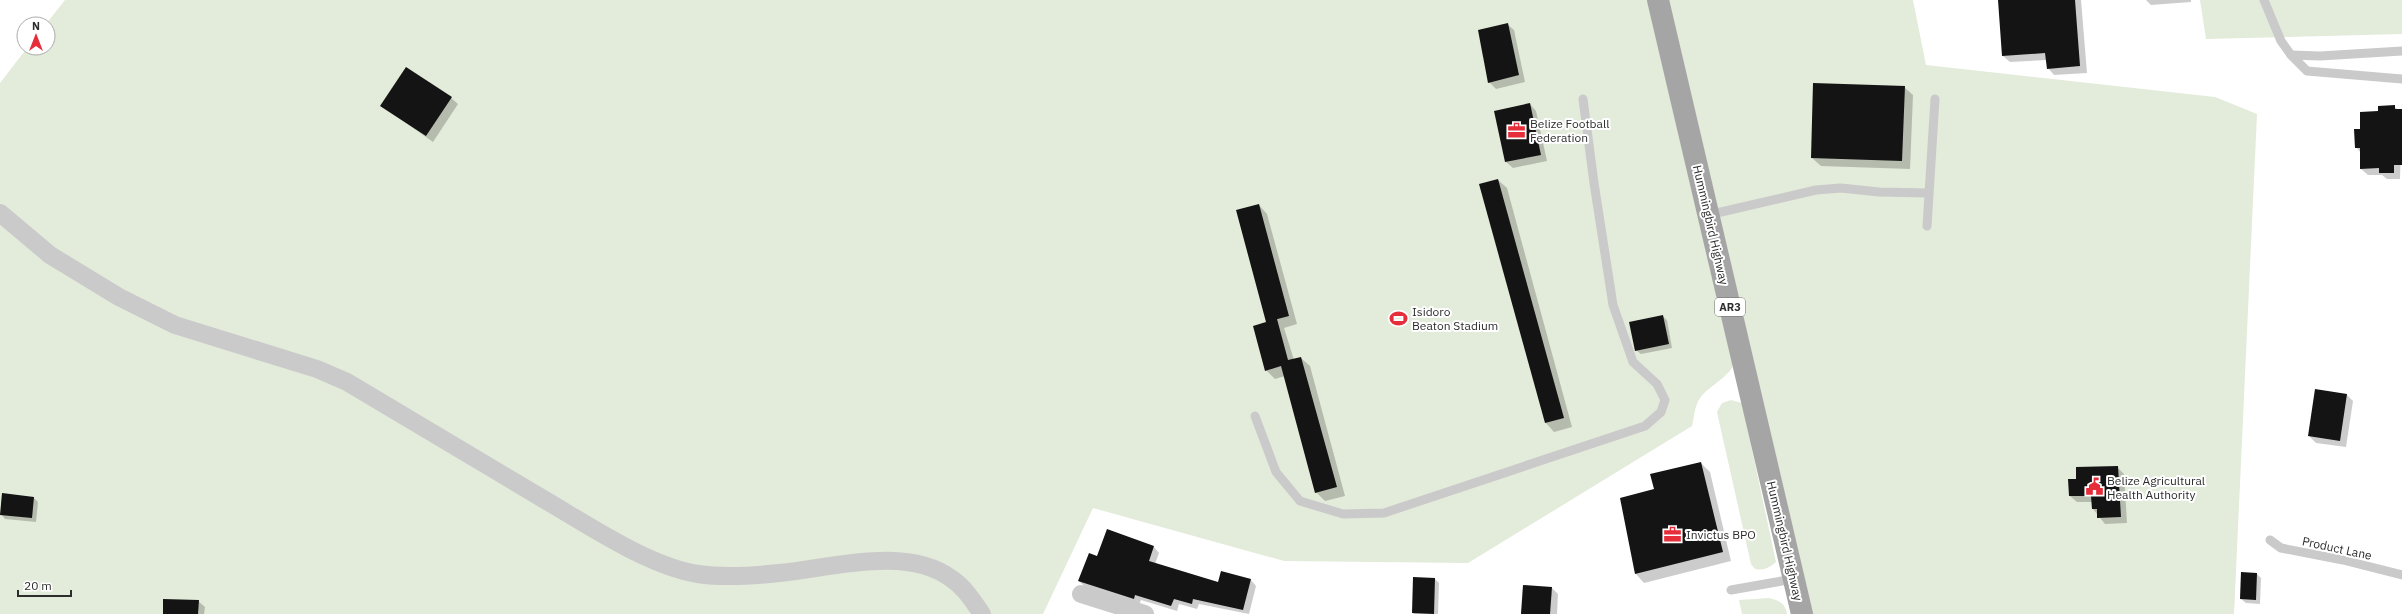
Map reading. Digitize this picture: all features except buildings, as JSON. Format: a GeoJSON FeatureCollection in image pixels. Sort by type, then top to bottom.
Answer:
{"type":"FeatureCollection","features":[{"type":"Feature","properties":{"kind":"main road","name":"Hummingbird Highway"},"geometry":{"type":"LineString","coordinates":[[1658,0],[1802,614]]}},
{"type":"Feature","properties":{"kind":"street"},"geometry":{"type":"LineString","coordinates":[[0,213],[50,255],[119,297],[175,325],[317,369],[347,382],[637,552],[697,574],[724,576],[780,573],[865,562],[896,561],[917,564],[935,569],[952,578],[963,588],[982,614]]}},
{"type":"Feature","properties":{"kind":"street"},"geometry":{"type":"LineString","coordinates":[[1081,594],[1145,614]]}},
{"type":"Feature","properties":{"kind":"lane"},"geometry":{"type":"LineString","coordinates":[[2264,0],[2281,41],[2291,55],[2307,71],[2402,78]]}},
{"type":"Feature","properties":{"kind":"lane"},"geometry":{"type":"LineString","coordinates":[[2291,55],[2320,56],[2402,51]]}},
{"type":"Feature","properties":{"kind":"lane"},"geometry":{"type":"LineString","coordinates":[[1255,416],[1276,472],[1300,500],[1343,514],[1384,513],[1645,426],[1661,412],[1665,400],[1657,384],[1633,362],[1613,305],[1594,183],[1583,99]]}},
{"type":"Feature","properties":{"kind":"lane"},"geometry":{"type":"LineString","coordinates":[[1927,226],[1935,99]]}},
{"type":"Feature","properties":{"kind":"lane"},"geometry":{"type":"LineString","coordinates":[[1708,216],[1816,190],[1841,188],[1879,192],[1928,193]]}},
{"type":"Feature","properties":{"kind":"lane","name":"Product Lane"},"geometry":{"type":"LineString","coordinates":[[2270,540],[2281,548],[2343,560],[2402,575]]}},
{"type":"Feature","properties":{"kind":"lane"},"geometry":{"type":"LineString","coordinates":[[1731,590],[1795,579]]}},
{"type":"Feature","properties":{"kind":"green space"},"geometry":{"type":"Polygon","coordinates":[[[65,0],[1647,0],[1733,366],[1725,376],[1700,398],[1696,407],[1692,426],[1468,563],[1284,561],[1093,508],[1043,614],[0,614],[0,83],[21,56],[56,56],[56,16],[52,16],[65,0]]]}},
{"type":"Feature","properties":{"kind":"green space"},"geometry":{"type":"Polygon","coordinates":[[[1669,0],[1913,0],[1926,65],[2215,97],[2257,114],[2234,614],[1813,614],[1669,0]]]}},
{"type":"Feature","properties":{"kind":"green space"},"geometry":{"type":"Polygon","coordinates":[[[2200,0],[2402,0],[2402,34],[2206,39],[2200,0]]]}},
{"type":"Feature","properties":{"kind":"green space"},"geometry":{"type":"Polygon","coordinates":[[[1731,400],[1742,403],[1776,562],[1764,569],[1755,569],[1751,564],[1717,412],[1722,403],[1731,400]]]}},
{"type":"Feature","properties":{"kind":"green space"},"geometry":{"type":"Polygon","coordinates":[[[1769,598],[1781,603],[1785,607],[1787,614],[1742,614],[1739,600],[1769,598]]]}},
{"type":"Feature","properties":{"kind":"place","name":"Belize Football Federation"},"geometry":{"type":"Point","coordinates":[1517,130]}},
{"type":"Feature","properties":{"kind":"place","name":"Isidoro Beaton Stadium"},"geometry":{"type":"Point","coordinates":[1399,318]}},
{"type":"Feature","properties":{"kind":"place","name":"Belize Agricultural Health Authority"},"geometry":{"type":"Point","coordinates":[2094,487]}},
{"type":"Feature","properties":{"kind":"place","name":"Invictus BPO"},"geometry":{"type":"Point","coordinates":[1673,534]}}]}
